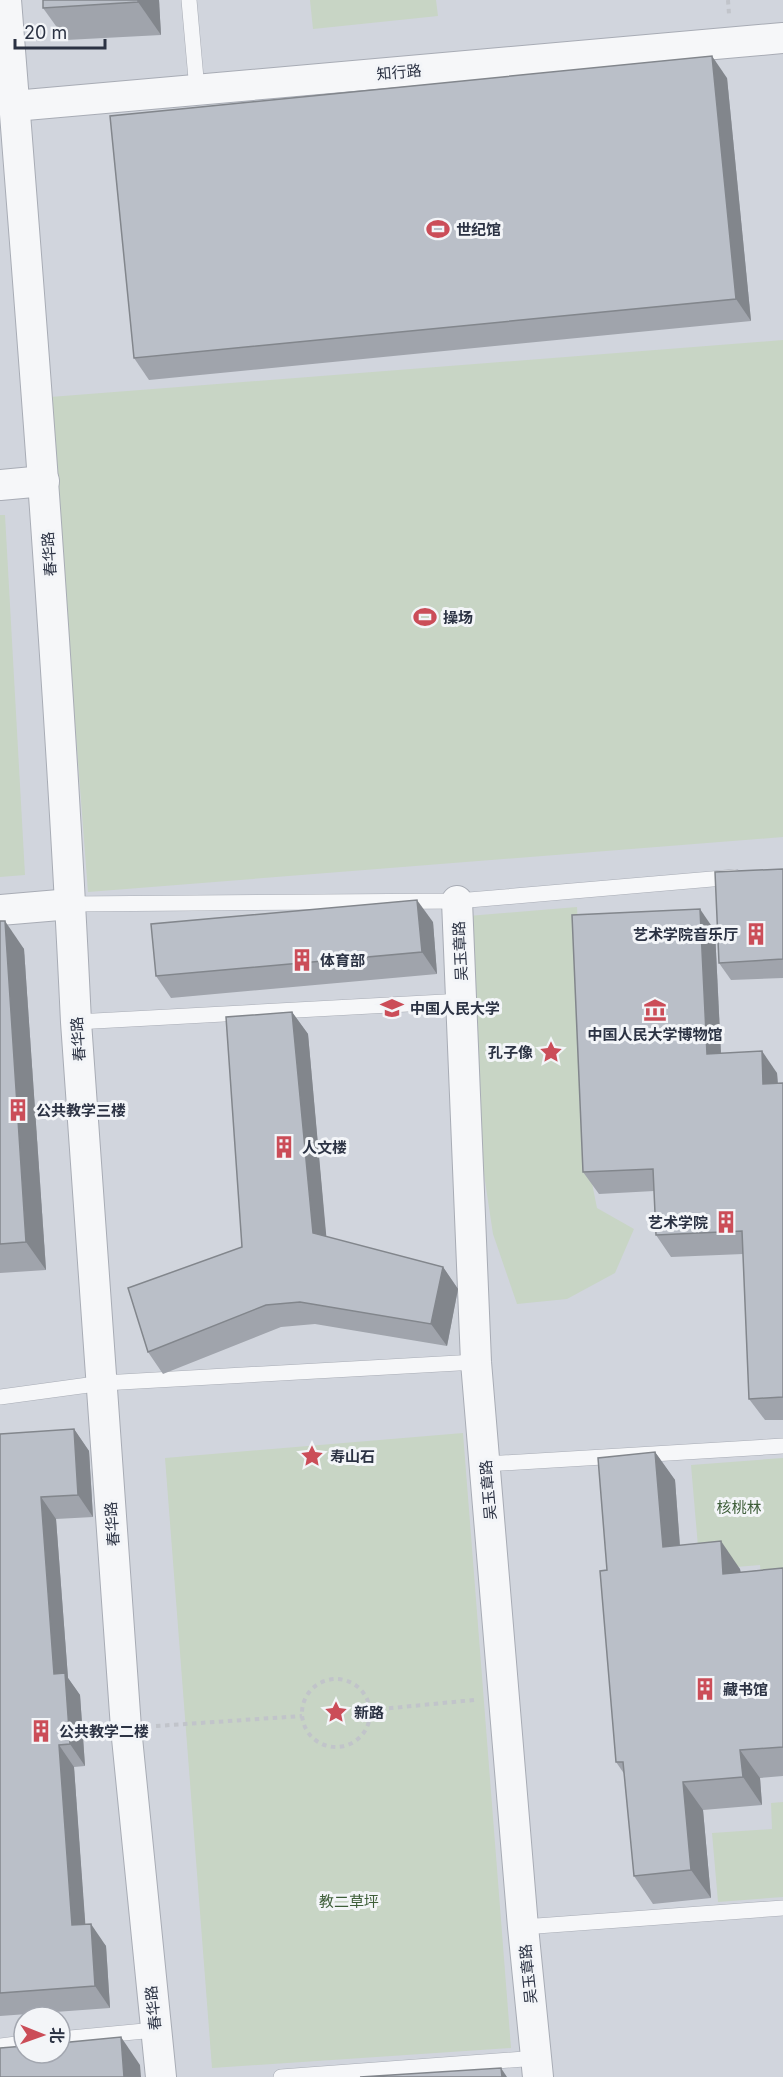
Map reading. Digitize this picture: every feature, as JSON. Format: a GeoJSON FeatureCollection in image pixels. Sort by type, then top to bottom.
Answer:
{"type":"FeatureCollection","features":[{"type":"Feature","properties":{"kind":"street","name":"春华路"},"geometry":{"type":"LineString","coordinates":[[6,0],[44,481],[71,904],[76,1022],[126,1728],[161,2077]]}},
{"type":"Feature","properties":{"kind":"street","name":"知行路"},"geometry":{"type":"LineString","coordinates":[[14,106],[783,38]]}},
{"type":"Feature","properties":{"kind":"street"},"geometry":{"type":"LineString","coordinates":[[0,485],[44,481]]}},
{"type":"Feature","properties":{"kind":"street","name":"吴玉章路"},"geometry":{"type":"LineString","coordinates":[[457,901],[463,1001],[476,1362],[523,1927],[538,2068]]}},
{"type":"Feature","properties":{"kind":"street"},"geometry":{"type":"LineString","coordinates":[[0,910],[71,904]]}},
{"type":"Feature","properties":{"kind":"lane"},"geometry":{"type":"LineString","coordinates":[[189,0],[197,90]]}},
{"type":"Feature","properties":{"kind":"lane"},"geometry":{"type":"LineString","coordinates":[[71,904],[457,901],[748,876]]}},
{"type":"Feature","properties":{"kind":"lane"},"geometry":{"type":"LineString","coordinates":[[76,1022],[463,1001]]}},
{"type":"Feature","properties":{"kind":"lane"},"geometry":{"type":"LineString","coordinates":[[0,1397],[103,1383],[476,1362]]}},
{"type":"Feature","properties":{"kind":"lane"},"geometry":{"type":"LineString","coordinates":[[486,1464],[783,1446]]}},
{"type":"Feature","properties":{"kind":"lane"},"geometry":{"type":"LineString","coordinates":[[523,1927],[783,1908]]}},
{"type":"Feature","properties":{"kind":"lane"},"geometry":{"type":"LineString","coordinates":[[72,2039],[155,2030]]}},
{"type":"Feature","properties":{"kind":"lane"},"geometry":{"type":"LineString","coordinates":[[281,2077],[538,2068]]}},
{"type":"Feature","properties":{"kind":"path"},"geometry":{"type":"LineString","coordinates":[[333,1678],[354,1683],[363,1690],[371,1710],[370,1722],[365,1733],[357,1741],[334,1748],[322,1745],[312,1738],[305,1728],[302,1716],[302,1705],[313,1687],[333,1678]]}},
{"type":"Feature","properties":{"kind":"path"},"geometry":{"type":"LineString","coordinates":[[371,1710],[504,1698]]}},
{"type":"Feature","properties":{"kind":"path"},"geometry":{"type":"LineString","coordinates":[[126,1728],[302,1716]]}},
{"type":"Feature","properties":{"kind":"shaded area","name":"中国人民大学"},"geometry":{"type":"Polygon","coordinates":[[[0,0],[783,0],[783,2077],[0,2077],[0,0]]]}},
{"type":"Feature","properties":{"kind":"green space"},"geometry":{"type":"Polygon","coordinates":[[[310,0],[436,0],[438,16],[313,29],[310,0]]]}},
{"type":"Feature","properties":{"kind":"green space","name":"操场"},"geometry":{"type":"Polygon","coordinates":[[[783,340],[783,837],[88,892],[50,397],[783,340]]]}},
{"type":"Feature","properties":{"kind":"green space"},"geometry":{"type":"Polygon","coordinates":[[[0,515],[5,515],[25,875],[0,877],[0,515]]]}},
{"type":"Feature","properties":{"kind":"green space"},"geometry":{"type":"Polygon","coordinates":[[[577,907],[592,1183],[597,1208],[634,1229],[615,1273],[567,1299],[517,1304],[493,1234],[479,1141],[468,916],[577,907]]]}},
{"type":"Feature","properties":{"kind":"green space","name":"教二草坪"},"geometry":{"type":"Polygon","coordinates":[[[463,1433],[511,2048],[212,2068],[165,1458],[463,1433]]]}},
{"type":"Feature","properties":{"kind":"green space","name":"核桃林"},"geometry":{"type":"Polygon","coordinates":[[[783,1458],[783,1582],[762,1583],[760,1565],[700,1570],[691,1465],[783,1458]]]}},
{"type":"Feature","properties":{"kind":"green space"},"geometry":{"type":"Polygon","coordinates":[[[783,1802],[783,1897],[718,1902],[712,1833],[772,1829],[771,1803],[783,1802]]]}},
{"type":"Feature","properties":{"kind":"building"},"geometry":{"type":"Polygon","coordinates":[[[43,0],[138,0],[138,2],[43,8],[43,0]]]}},
{"type":"Feature","properties":{"kind":"building","name":"世纪馆"},"geometry":{"type":"Polygon","coordinates":[[[712,56],[736,299],[134,358],[110,116],[712,56]]]}},
{"type":"Feature","properties":{"kind":"building","name":"艺术学院音乐厅"},"geometry":{"type":"Polygon","coordinates":[[[783,869],[783,959],[719,963],[715,872],[783,869]]]}},
{"type":"Feature","properties":{"kind":"building"},"geometry":{"type":"Polygon","coordinates":[[[417,900],[422,952],[156,976],[151,924],[417,900]]]}},
{"type":"Feature","properties":{"kind":"building"},"geometry":{"type":"Polygon","coordinates":[[[700,909],[707,1054],[762,1051],[763,1084],[783,1083],[783,1397],[749,1399],[742,1231],[656,1235],[653,1169],[583,1172],[572,915],[700,909]]]}},
{"type":"Feature","properties":{"kind":"building"},"geometry":{"type":"Polygon","coordinates":[[[0,921],[5,921],[26,1242],[0,1244],[0,921]]]}},
{"type":"Feature","properties":{"kind":"building","name":"人文楼"},"geometry":{"type":"Polygon","coordinates":[[[292,1012],[313,1233],[443,1267],[431,1324],[300,1302],[266,1305],[148,1352],[128,1288],[242,1247],[226,1017],[292,1012]]]}},
{"type":"Feature","properties":{"kind":"building","name":"公共教学二楼"},"geometry":{"type":"Polygon","coordinates":[[[74,1429],[78,1495],[41,1497],[54,1674],[65,1673],[70,1744],[59,1745],[72,1925],[91,1924],[95,1986],[0,1993],[0,1434],[74,1429]]]}},
{"type":"Feature","properties":{"kind":"building","name":"藏书馆"},"geometry":{"type":"Polygon","coordinates":[[[655,1452],[663,1547],[721,1541],[723,1574],[783,1568],[783,1747],[740,1750],[743,1777],[683,1782],[691,1870],[634,1876],[623,1762],[616,1762],[600,1571],[607,1570],[598,1458],[655,1452]]]}},
{"type":"Feature","properties":{"kind":"building"},"geometry":{"type":"Polygon","coordinates":[[[121,2037],[124,2077],[0,2077],[0,2048],[12,2047],[12,2065],[72,2065],[72,2042],[121,2037]]]}},
{"type":"Feature","properties":{"kind":"building"},"geometry":{"type":"Polygon","coordinates":[[[501,2068],[502,2077],[360,2077],[501,2068]]]}},
{"type":"Feature","properties":{"kind":"place","name":"世纪馆"},"geometry":{"type":"Point","coordinates":[438,229]}},
{"type":"Feature","properties":{"kind":"place","name":"操场"},"geometry":{"type":"Point","coordinates":[425,617]}},
{"type":"Feature","properties":{"kind":"place","name":"艺术学院音乐厅"},"geometry":{"type":"Point","coordinates":[756,934]}},
{"type":"Feature","properties":{"kind":"place","name":"体育部"},"geometry":{"type":"Point","coordinates":[302,960]}},
{"type":"Feature","properties":{"kind":"place","name":"中国人民大学"},"geometry":{"type":"Point","coordinates":[392,1008]}},
{"type":"Feature","properties":{"kind":"place","name":"中国人民大学博物馆"},"geometry":{"type":"Point","coordinates":[655,1010]}},
{"type":"Feature","properties":{"kind":"place","name":"孔子像"},"geometry":{"type":"Point","coordinates":[551,1052]}},
{"type":"Feature","properties":{"kind":"place","name":"公共教学三楼"},"geometry":{"type":"Point","coordinates":[18,1110]}},
{"type":"Feature","properties":{"kind":"place","name":"人文楼"},"geometry":{"type":"Point","coordinates":[284,1147]}},
{"type":"Feature","properties":{"kind":"place","name":"艺术学院"},"geometry":{"type":"Point","coordinates":[726,1222]}},
{"type":"Feature","properties":{"kind":"place","name":"寿山石"},"geometry":{"type":"Point","coordinates":[312,1456]}},
{"type":"Feature","properties":{"kind":"place","name":"藏书馆"},"geometry":{"type":"Point","coordinates":[705,1689]}},
{"type":"Feature","properties":{"kind":"place","name":"新路"},"geometry":{"type":"Point","coordinates":[336,1712]}},
{"type":"Feature","properties":{"kind":"place","name":"公共教学二楼"},"geometry":{"type":"Point","coordinates":[41,1731]}}]}
